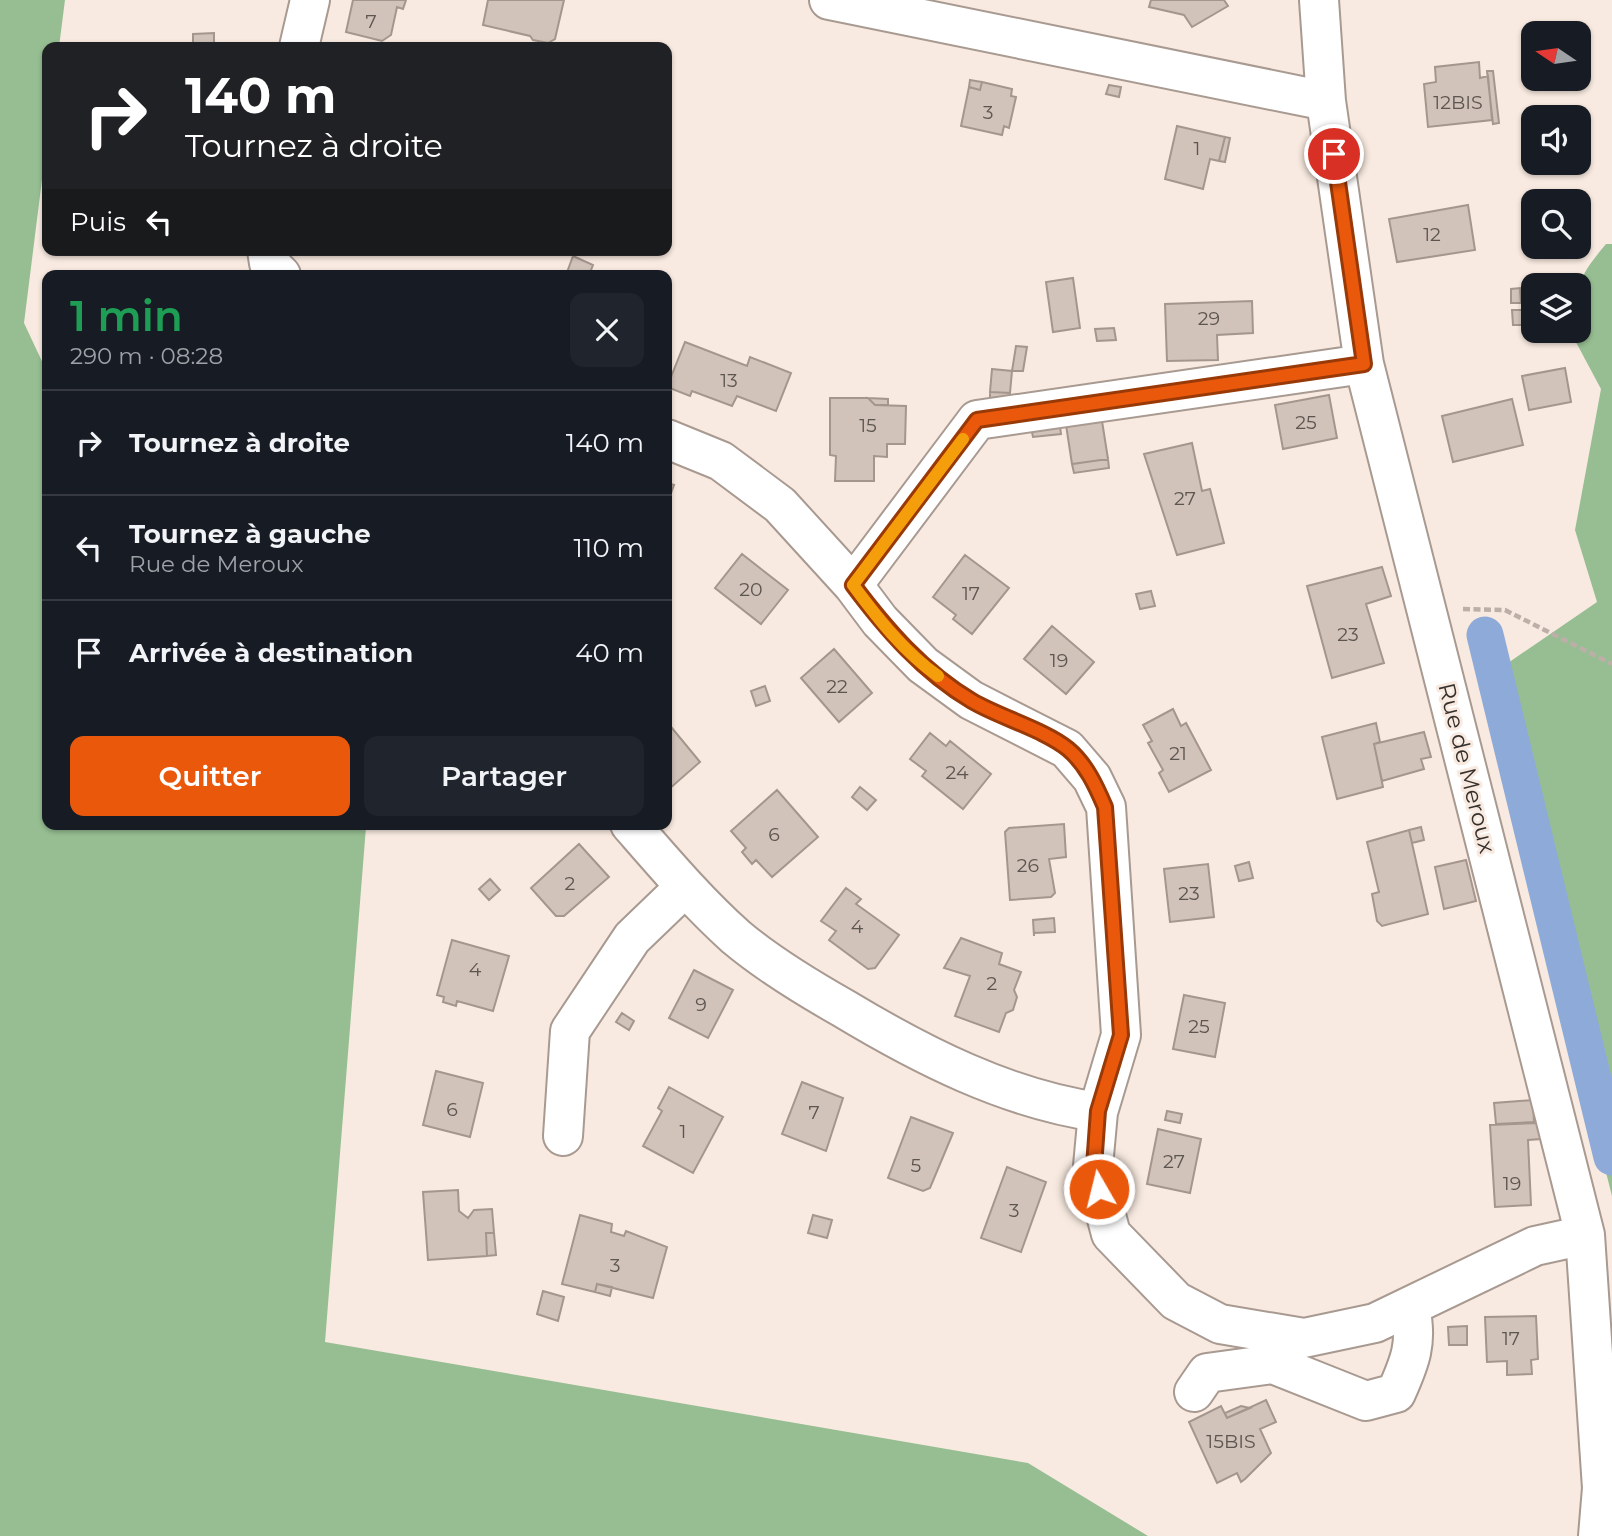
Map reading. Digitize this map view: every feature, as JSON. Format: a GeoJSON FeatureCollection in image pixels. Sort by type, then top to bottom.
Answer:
{"type":"FeatureCollection","features":[{"type":"Feature","properties":{"kind":"street"},"geometry":{"type":"LineString","coordinates":[[300,42],[310,0]]}},
{"type":"Feature","properties":{"kind":"street"},"geometry":{"type":"LineString","coordinates":[[829,0],[1326,101]]}},
{"type":"Feature","properties":{"kind":"street","name":"Rue de Meroux"},"geometry":{"type":"LineString","coordinates":[[1319,0],[1326,101],[1364,364],[1585,1235],[1602,1488],[1598,1536]]}},
{"type":"Feature","properties":{"kind":"street"},"geometry":{"type":"LineString","coordinates":[[853,585],[977,420],[1364,364]]}},
{"type":"Feature","properties":{"kind":"street"},"geometry":{"type":"LineString","coordinates":[[672,441],[721,461],[780,505],[853,585],[880,621],[923,665],[971,700],[1067,749],[1092,778],[1105,807],[1121,1035],[1098,1111],[1094,1166],[1111,1234],[1176,1301],[1220,1324],[1304,1338],[1376,1323],[1535,1246],[1585,1235]]}},
{"type":"Feature","properties":{"kind":"street"},"geometry":{"type":"LineString","coordinates":[[635,830],[685,887],[748,945],[808,988],[909,1047],[1018,1093],[1071,1108],[1098,1111]]}},
{"type":"Feature","properties":{"kind":"street"},"geometry":{"type":"LineString","coordinates":[[563,1136],[570,1031],[632,938],[685,887]]}},
{"type":"Feature","properties":{"kind":"street"},"geometry":{"type":"LineString","coordinates":[[1194,1392],[1207,1373],[1273,1364],[1366,1401],[1396,1393],[1410,1362],[1415,1331],[1410,1308]]}},
{"type":"Feature","properties":{"kind":"path"},"geometry":{"type":"LineString","coordinates":[[1427,607],[1505,610],[1612,664]]}},
{"type":"Feature","properties":{"kind":"green space"},"geometry":{"type":"Polygon","coordinates":[[[0,0],[65,0],[60,42],[42,42],[42,180],[24,323],[42,361],[42,830],[366,830],[325,1342],[1028,1463],[1148,1536],[0,1536],[0,0]]]}},
{"type":"Feature","properties":{"kind":"green space"},"geometry":{"type":"Polygon","coordinates":[[[1606,244],[1612,244],[1612,1196],[1489,710],[1505,665],[1597,602],[1575,530],[1601,389],[1576,343],[1591,343],[1591,273],[1585,273],[1606,244]]]}},
{"type":"Feature","properties":{"kind":"building"},"geometry":{"type":"Polygon","coordinates":[[[353,0],[406,0],[403,9],[397,7],[391,35],[382,41],[346,32],[353,0]]]}},
{"type":"Feature","properties":{"kind":"building"},"geometry":{"type":"Polygon","coordinates":[[[488,0],[564,0],[555,39],[550,42],[533,40],[530,36],[483,25],[488,0]]]}},
{"type":"Feature","properties":{"kind":"building"},"geometry":{"type":"Polygon","coordinates":[[[1151,0],[1224,0],[1228,6],[1192,27],[1184,15],[1149,7],[1151,0]]]}},
{"type":"Feature","properties":{"kind":"building"},"geometry":{"type":"Polygon","coordinates":[[[214,33],[214,42],[193,42],[193,34],[214,33]]]}},
{"type":"Feature","properties":{"kind":"building"},"geometry":{"type":"Polygon","coordinates":[[[1479,62],[1480,78],[1488,76],[1492,120],[1428,127],[1424,84],[1436,82],[1435,67],[1479,62]]]}},
{"type":"Feature","properties":{"kind":"building"},"geometry":{"type":"Polygon","coordinates":[[[1487,71],[1493,71],[1499,123],[1493,124],[1487,71]]]}},
{"type":"Feature","properties":{"kind":"building"},"geometry":{"type":"Polygon","coordinates":[[[970,80],[982,82],[980,90],[969,87],[970,80]]]}},
{"type":"Feature","properties":{"kind":"building"},"geometry":{"type":"Polygon","coordinates":[[[982,82],[1012,89],[1011,96],[1016,97],[1009,128],[1004,126],[1002,135],[961,126],[969,87],[980,90],[982,82]]]}},
{"type":"Feature","properties":{"kind":"building"},"geometry":{"type":"Polygon","coordinates":[[[1109,85],[1121,87],[1119,97],[1106,94],[1109,85]]]}},
{"type":"Feature","properties":{"kind":"building"},"geometry":{"type":"Polygon","coordinates":[[[1177,126],[1225,137],[1219,161],[1210,159],[1203,189],[1165,179],[1177,126]]]}},
{"type":"Feature","properties":{"kind":"building"},"geometry":{"type":"Polygon","coordinates":[[[1225,137],[1230,138],[1225,162],[1219,161],[1225,137]]]}},
{"type":"Feature","properties":{"kind":"building"},"geometry":{"type":"Polygon","coordinates":[[[1468,205],[1475,250],[1397,262],[1389,219],[1468,205]]]}},
{"type":"Feature","properties":{"kind":"building"},"geometry":{"type":"Polygon","coordinates":[[[573,256],[593,265],[591,270],[568,270],[573,256]]]}},
{"type":"Feature","properties":{"kind":"building"},"geometry":{"type":"Polygon","coordinates":[[[1073,278],[1080,328],[1053,332],[1046,282],[1073,278]]]}},
{"type":"Feature","properties":{"kind":"building"},"geometry":{"type":"Polygon","coordinates":[[[1520,288],[1521,303],[1511,303],[1511,289],[1520,288]]]}},
{"type":"Feature","properties":{"kind":"building"},"geometry":{"type":"Polygon","coordinates":[[[1252,301],[1253,333],[1217,335],[1218,360],[1167,361],[1165,304],[1252,301]]]}},
{"type":"Feature","properties":{"kind":"building"},"geometry":{"type":"Polygon","coordinates":[[[1512,310],[1521,310],[1521,325],[1513,325],[1512,310]]]}},
{"type":"Feature","properties":{"kind":"building"},"geometry":{"type":"Polygon","coordinates":[[[1114,328],[1116,340],[1097,341],[1095,329],[1114,328]]]}},
{"type":"Feature","properties":{"kind":"building"},"geometry":{"type":"Polygon","coordinates":[[[685,342],[747,366],[750,357],[791,373],[776,411],[737,396],[732,406],[692,391],[690,396],[672,389],[672,374],[685,342]]]}},
{"type":"Feature","properties":{"kind":"building"},"geometry":{"type":"Polygon","coordinates":[[[1016,346],[1027,347],[1023,371],[1012,371],[1016,346]]]}},
{"type":"Feature","properties":{"kind":"building"},"geometry":{"type":"Polygon","coordinates":[[[1565,368],[1571,402],[1529,410],[1522,376],[1565,368]]]}},
{"type":"Feature","properties":{"kind":"building"},"geometry":{"type":"Polygon","coordinates":[[[992,369],[1012,371],[1010,393],[990,392],[992,369]]]}},
{"type":"Feature","properties":{"kind":"building"},"geometry":{"type":"Polygon","coordinates":[[[990,392],[1010,393],[1009,405],[990,404],[990,392]]]}},
{"type":"Feature","properties":{"kind":"building"},"geometry":{"type":"Polygon","coordinates":[[[1329,395],[1337,438],[1283,449],[1275,405],[1329,395]]]}},
{"type":"Feature","properties":{"kind":"building"},"geometry":{"type":"Polygon","coordinates":[[[830,398],[868,398],[875,405],[906,406],[905,444],[887,444],[887,457],[874,456],[874,481],[835,481],[836,456],[830,455],[830,398]]]}},
{"type":"Feature","properties":{"kind":"building"},"geometry":{"type":"Polygon","coordinates":[[[868,398],[888,399],[888,405],[875,405],[868,398]]]}},
{"type":"Feature","properties":{"kind":"building"},"geometry":{"type":"Polygon","coordinates":[[[1512,399],[1523,445],[1453,462],[1442,416],[1512,399]]]}},
{"type":"Feature","properties":{"kind":"building"},"geometry":{"type":"Polygon","coordinates":[[[1059,419],[1061,434],[1033,437],[1030,423],[1059,419]]]}},
{"type":"Feature","properties":{"kind":"building"},"geometry":{"type":"Polygon","coordinates":[[[1102,421],[1108,459],[1072,464],[1066,425],[1102,421]]]}},
{"type":"Feature","properties":{"kind":"building"},"geometry":{"type":"Polygon","coordinates":[[[1192,443],[1202,491],[1210,489],[1224,543],[1177,555],[1144,454],[1192,443]]]}},
{"type":"Feature","properties":{"kind":"building"},"geometry":{"type":"Polygon","coordinates":[[[1108,459],[1109,468],[1074,473],[1072,464],[1108,459]]]}},
{"type":"Feature","properties":{"kind":"building"},"geometry":{"type":"Polygon","coordinates":[[[742,554],[788,590],[761,624],[715,588],[742,554]]]}},
{"type":"Feature","properties":{"kind":"building"},"geometry":{"type":"Polygon","coordinates":[[[965,555],[1009,588],[972,634],[953,619],[956,615],[933,597],[965,555]]]}},
{"type":"Feature","properties":{"kind":"building"},"geometry":{"type":"Polygon","coordinates":[[[1382,567],[1391,596],[1366,604],[1384,663],[1332,678],[1307,586],[1382,567]]]}},
{"type":"Feature","properties":{"kind":"building"},"geometry":{"type":"Polygon","coordinates":[[[1151,591],[1155,606],[1140,609],[1136,594],[1151,591]]]}},
{"type":"Feature","properties":{"kind":"building"},"geometry":{"type":"Polygon","coordinates":[[[1052,626],[1094,662],[1066,694],[1024,659],[1052,626]]]}},
{"type":"Feature","properties":{"kind":"building"},"geometry":{"type":"Polygon","coordinates":[[[834,649],[872,693],[839,722],[801,678],[834,649]]]}},
{"type":"Feature","properties":{"kind":"building"},"geometry":{"type":"Polygon","coordinates":[[[765,686],[770,701],[756,706],[751,691],[765,686]]]}},
{"type":"Feature","properties":{"kind":"building"},"geometry":{"type":"Polygon","coordinates":[[[1173,709],[1181,726],[1186,723],[1211,770],[1169,792],[1159,773],[1163,770],[1148,743],[1152,741],[1143,725],[1173,709]]]}},
{"type":"Feature","properties":{"kind":"building"},"geometry":{"type":"Polygon","coordinates":[[[1376,723],[1380,742],[1374,744],[1383,787],[1337,799],[1322,737],[1376,723]]]}},
{"type":"Feature","properties":{"kind":"building"},"geometry":{"type":"Polygon","coordinates":[[[672,728],[700,762],[672,786],[672,728]]]}},
{"type":"Feature","properties":{"kind":"building"},"geometry":{"type":"Polygon","coordinates":[[[1424,732],[1431,757],[1421,759],[1424,769],[1382,781],[1374,744],[1424,732]]]}},
{"type":"Feature","properties":{"kind":"building"},"geometry":{"type":"Polygon","coordinates":[[[930,733],[946,746],[950,741],[991,774],[963,809],[922,776],[926,771],[910,759],[930,733]]]}},
{"type":"Feature","properties":{"kind":"building"},"geometry":{"type":"Polygon","coordinates":[[[860,787],[876,800],[867,810],[852,797],[860,787]]]}},
{"type":"Feature","properties":{"kind":"building"},"geometry":{"type":"Polygon","coordinates":[[[777,790],[818,837],[772,877],[756,860],[752,864],[742,852],[746,848],[731,831],[777,790]]]}},
{"type":"Feature","properties":{"kind":"building"},"geometry":{"type":"Polygon","coordinates":[[[1064,824],[1066,857],[1049,859],[1055,893],[1051,897],[1010,900],[1005,832],[1009,828],[1064,824]]]}},
{"type":"Feature","properties":{"kind":"building"},"geometry":{"type":"Polygon","coordinates":[[[1421,827],[1424,840],[1412,843],[1409,830],[1421,827]]]}},
{"type":"Feature","properties":{"kind":"building"},"geometry":{"type":"Polygon","coordinates":[[[1409,830],[1428,914],[1382,926],[1377,921],[1372,894],[1379,892],[1367,842],[1409,830]]]}},
{"type":"Feature","properties":{"kind":"building"},"geometry":{"type":"Polygon","coordinates":[[[579,844],[609,877],[564,916],[556,916],[531,888],[579,844]]]}},
{"type":"Feature","properties":{"kind":"building"},"geometry":{"type":"Polygon","coordinates":[[[1466,860],[1476,901],[1444,909],[1435,867],[1466,860]]]}},
{"type":"Feature","properties":{"kind":"building"},"geometry":{"type":"Polygon","coordinates":[[[1249,862],[1253,878],[1239,881],[1235,866],[1249,862]]]}},
{"type":"Feature","properties":{"kind":"building"},"geometry":{"type":"Polygon","coordinates":[[[1208,864],[1214,917],[1170,922],[1164,869],[1208,864]]]}},
{"type":"Feature","properties":{"kind":"building"},"geometry":{"type":"Polygon","coordinates":[[[490,879],[500,890],[489,900],[479,889],[490,879]]]}},
{"type":"Feature","properties":{"kind":"building"},"geometry":{"type":"Polygon","coordinates":[[[846,888],[861,899],[856,904],[899,935],[875,968],[868,969],[829,940],[836,931],[821,921],[846,888]]]}},
{"type":"Feature","properties":{"kind":"building"},"geometry":{"type":"Polygon","coordinates":[[[1054,918],[1055,932],[1034,933],[1034,936],[1033,920],[1054,918]]]}},
{"type":"Feature","properties":{"kind":"building"},"geometry":{"type":"Polygon","coordinates":[[[961,938],[1002,953],[999,964],[1021,972],[1014,990],[1017,997],[1013,1010],[1006,1013],[999,1032],[955,1016],[970,976],[944,968],[961,938]]]}},
{"type":"Feature","properties":{"kind":"building"},"geometry":{"type":"Polygon","coordinates":[[[452,940],[509,956],[493,1011],[457,1001],[456,1006],[443,1002],[444,997],[437,995],[452,940]]]}},
{"type":"Feature","properties":{"kind":"building"},"geometry":{"type":"Polygon","coordinates":[[[694,970],[733,990],[708,1038],[669,1018],[694,970]]]}},
{"type":"Feature","properties":{"kind":"building"},"geometry":{"type":"Polygon","coordinates":[[[1184,995],[1225,1003],[1215,1057],[1173,1049],[1184,995]]]}},
{"type":"Feature","properties":{"kind":"building"},"geometry":{"type":"Polygon","coordinates":[[[622,1013],[634,1021],[629,1030],[616,1022],[622,1013]]]}},
{"type":"Feature","properties":{"kind":"building"},"geometry":{"type":"Polygon","coordinates":[[[436,1071],[483,1083],[470,1137],[423,1125],[436,1071]]]}},
{"type":"Feature","properties":{"kind":"building"},"geometry":{"type":"Polygon","coordinates":[[[802,1082],[843,1098],[826,1151],[782,1134],[802,1082]]]}},
{"type":"Feature","properties":{"kind":"building"},"geometry":{"type":"Polygon","coordinates":[[[669,1087],[723,1117],[693,1173],[643,1146],[662,1111],[658,1108],[669,1087]]]}},
{"type":"Feature","properties":{"kind":"building"},"geometry":{"type":"Polygon","coordinates":[[[1533,1100],[1534,1122],[1496,1124],[1494,1103],[1533,1100]]]}},
{"type":"Feature","properties":{"kind":"building"},"geometry":{"type":"Polygon","coordinates":[[[1167,1111],[1182,1114],[1180,1123],[1165,1120],[1167,1111]]]}},
{"type":"Feature","properties":{"kind":"building"},"geometry":{"type":"Polygon","coordinates":[[[911,1117],[953,1133],[930,1188],[923,1191],[888,1178],[911,1117]]]}},
{"type":"Feature","properties":{"kind":"building"},"geometry":{"type":"Polygon","coordinates":[[[1539,1123],[1541,1139],[1528,1140],[1531,1205],[1495,1207],[1490,1125],[1539,1123]]]}},
{"type":"Feature","properties":{"kind":"building"},"geometry":{"type":"Polygon","coordinates":[[[1158,1129],[1201,1139],[1190,1193],[1147,1184],[1158,1129]]]}},
{"type":"Feature","properties":{"kind":"building"},"geometry":{"type":"Polygon","coordinates":[[[1007,1167],[1046,1182],[1021,1252],[981,1238],[1007,1167]]]}},
{"type":"Feature","properties":{"kind":"building"},"geometry":{"type":"Polygon","coordinates":[[[458,1190],[459,1211],[468,1218],[474,1210],[492,1209],[494,1233],[486,1233],[487,1256],[428,1260],[423,1192],[458,1190]]]}},
{"type":"Feature","properties":{"kind":"building"},"geometry":{"type":"Polygon","coordinates":[[[580,1215],[612,1224],[611,1232],[624,1236],[626,1231],[667,1247],[653,1298],[597,1284],[595,1292],[562,1284],[580,1215]]]}},
{"type":"Feature","properties":{"kind":"building"},"geometry":{"type":"Polygon","coordinates":[[[813,1215],[832,1220],[827,1238],[808,1233],[813,1215]]]}},
{"type":"Feature","properties":{"kind":"building"},"geometry":{"type":"Polygon","coordinates":[[[486,1233],[494,1233],[496,1255],[487,1256],[486,1233]]]}},
{"type":"Feature","properties":{"kind":"building"},"geometry":{"type":"Polygon","coordinates":[[[597,1284],[612,1287],[610,1296],[595,1292],[597,1284]]]}},
{"type":"Feature","properties":{"kind":"building"},"geometry":{"type":"Polygon","coordinates":[[[543,1291],[564,1297],[558,1321],[537,1314],[543,1291]]]}},
{"type":"Feature","properties":{"kind":"building"},"geometry":{"type":"Polygon","coordinates":[[[1536,1316],[1538,1359],[1531,1360],[1532,1374],[1507,1375],[1507,1361],[1487,1362],[1485,1317],[1536,1316]]]}},
{"type":"Feature","properties":{"kind":"building"},"geometry":{"type":"Polygon","coordinates":[[[1467,1326],[1467,1345],[1449,1345],[1448,1327],[1467,1326]]]}},
{"type":"Feature","properties":{"kind":"building"},"geometry":{"type":"Polygon","coordinates":[[[1266,1400],[1276,1422],[1260,1429],[1271,1453],[1241,1482],[1237,1473],[1217,1483],[1189,1422],[1221,1406],[1227,1418],[1266,1400]]]}},
{"type":"Feature","properties":{"kind":"building"},"geometry":{"type":"Polygon","coordinates":[[[1241,1406],[1250,1408],[1227,1418],[1225,1413],[1241,1406]]]}},
{"type":"Feature","properties":{"kind":"waterway"},"geometry":{"type":"LineString","coordinates":[[1485,635],[1612,1157]]}},
{"type":"Feature","properties":{"kind":"slow traffic"},"geometry":{"type":"LineString","coordinates":[[938,676],[923,665],[880,621],[853,585],[963,439]]}},
{"type":"Feature","properties":{"kind":"route"},"geometry":{"type":"LineString","coordinates":[[1099,1189],[1094,1166],[1098,1111],[1121,1035],[1105,807],[1092,778],[1067,749],[971,700],[923,665],[880,621],[853,585],[977,420],[1364,364],[1334,154]]}}]}
